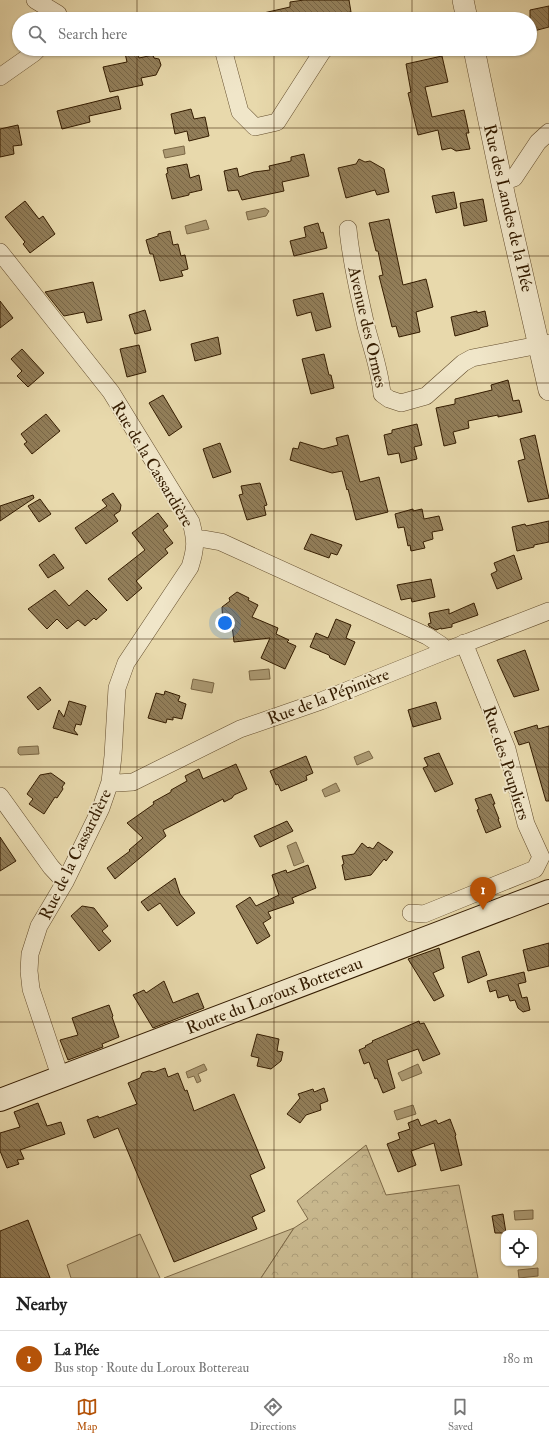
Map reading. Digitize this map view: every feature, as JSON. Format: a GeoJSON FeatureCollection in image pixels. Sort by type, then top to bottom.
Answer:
{"type":"FeatureCollection","features":[{"type":"Feature","properties":{"kind":"main road","name":"Route du Loroux Bottereau"},"geometry":{"type":"LineString","coordinates":[[0,1100],[549,891]]}},
{"type":"Feature","properties":{"kind":"street"},"geometry":{"type":"LineString","coordinates":[[35,0],[58,11]]}},
{"type":"Feature","properties":{"kind":"street"},"geometry":{"type":"LineString","coordinates":[[463,0],[466,12]]}},
{"type":"Feature","properties":{"kind":"street"},"geometry":{"type":"LineString","coordinates":[[0,77],[31,56]]}},
{"type":"Feature","properties":{"kind":"street"},"geometry":{"type":"LineString","coordinates":[[225,56],[240,112],[255,127],[277,122],[320,56]]}},
{"type":"Feature","properties":{"kind":"street","name":"Rue des Landes de la Plée"},"geometry":{"type":"LineString","coordinates":[[475,56],[502,182],[544,344],[549,390]]}},
{"type":"Feature","properties":{"kind":"street"},"geometry":{"type":"LineString","coordinates":[[502,182],[514,178],[538,142],[549,132]]}},
{"type":"Feature","properties":{"kind":"street","name":"Avenue des Ormes"},"geometry":{"type":"LineString","coordinates":[[348,230],[350,251],[366,326],[381,378],[382,394],[389,399],[401,403],[426,396],[463,363],[472,358],[544,344]]}},
{"type":"Feature","properties":{"kind":"street","name":"Rue de la Cassardière"},"geometry":{"type":"LineString","coordinates":[[0,252],[111,392],[191,522],[196,539],[190,567],[126,663],[117,688],[110,782],[101,808],[65,882],[39,926],[30,954],[28,971],[31,989],[60,1076]]}},
{"type":"Feature","properties":{"kind":"street"},"geometry":{"type":"LineString","coordinates":[[196,539],[221,542],[427,636],[441,645],[445,651]]}},
{"type":"Feature","properties":{"kind":"street","name":"Rue de la Pépinière"},"geometry":{"type":"LineString","coordinates":[[110,782],[133,782],[240,729],[321,700],[549,611]]}},
{"type":"Feature","properties":{"kind":"street","name":"Rue des Peupliers"},"geometry":{"type":"LineString","coordinates":[[410,913],[424,914],[535,869],[541,857],[526,824],[506,749],[464,643]]}},
{"type":"Feature","properties":{"kind":"street"},"geometry":{"type":"LineString","coordinates":[[0,796],[51,867],[65,882]]}},
{"type":"Feature","properties":{"kind":"green space"},"geometry":{"type":"Polygon","coordinates":[[[366,1145],[386,1195],[459,1185],[478,1278],[261,1278],[294,1228],[308,1219],[297,1201],[366,1145]]]}},
{"type":"Feature","properties":{"kind":"green space"},"geometry":{"type":"Polygon","coordinates":[[[294,1228],[261,1278],[164,1278],[294,1228]]]}},
{"type":"Feature","properties":{"kind":"green space"},"geometry":{"type":"Polygon","coordinates":[[[140,1234],[160,1278],[71,1278],[67,1265],[140,1234]]]}},
{"type":"Feature","properties":{"kind":"shaded area"},"geometry":{"type":"Polygon","coordinates":[[[184,146],[185,154],[165,158],[163,150],[184,146]]]}},
{"type":"Feature","properties":{"kind":"shaded area"},"geometry":{"type":"Polygon","coordinates":[[[265,208],[269,211],[266,216],[248,220],[246,212],[265,208]]]}},
{"type":"Feature","properties":{"kind":"shaded area"},"geometry":{"type":"Polygon","coordinates":[[[206,220],[209,229],[187,234],[185,226],[206,220]]]}},
{"type":"Feature","properties":{"kind":"shaded area"},"geometry":{"type":"Polygon","coordinates":[[[269,669],[270,679],[250,680],[249,671],[269,669]]]}},
{"type":"Feature","properties":{"kind":"shaded area"},"geometry":{"type":"Polygon","coordinates":[[[193,679],[214,683],[212,693],[191,689],[193,679]]]}},
{"type":"Feature","properties":{"kind":"shaded area"},"geometry":{"type":"Polygon","coordinates":[[[38,746],[39,754],[20,755],[18,753],[19,747],[38,746]]]}},
{"type":"Feature","properties":{"kind":"shaded area"},"geometry":{"type":"Polygon","coordinates":[[[369,751],[373,758],[357,765],[354,757],[369,751]]]}},
{"type":"Feature","properties":{"kind":"shaded area"},"geometry":{"type":"Polygon","coordinates":[[[336,783],[340,791],[325,797],[322,790],[336,783]]]}},
{"type":"Feature","properties":{"kind":"shaded area"},"geometry":{"type":"Polygon","coordinates":[[[296,842],[304,862],[294,866],[287,846],[296,842]]]}},
{"type":"Feature","properties":{"kind":"shaded area"},"geometry":{"type":"Polygon","coordinates":[[[204,1064],[207,1070],[198,1074],[201,1081],[197,1083],[194,1076],[188,1078],[186,1072],[204,1064]]]}},
{"type":"Feature","properties":{"kind":"shaded area"},"geometry":{"type":"Polygon","coordinates":[[[418,1064],[422,1073],[402,1081],[398,1073],[418,1064]]]}},
{"type":"Feature","properties":{"kind":"shaded area"},"geometry":{"type":"Polygon","coordinates":[[[413,1105],[416,1114],[397,1120],[394,1111],[413,1105]]]}},
{"type":"Feature","properties":{"kind":"shaded area"},"geometry":{"type":"Polygon","coordinates":[[[533,1210],[533,1219],[515,1220],[514,1211],[533,1210]]]}},
{"type":"Feature","properties":{"kind":"shaded area"},"geometry":{"type":"Polygon","coordinates":[[[538,1268],[538,1276],[519,1278],[518,1270],[538,1268]]]}},
{"type":"Feature","properties":{"kind":"building"},"geometry":{"type":"Polygon","coordinates":[[[304,0],[349,0],[351,12],[268,12],[290,7],[290,2],[304,0]]]}},
{"type":"Feature","properties":{"kind":"building"},"geometry":{"type":"Polygon","coordinates":[[[549,6],[549,27],[537,30],[537,12],[530,12],[530,10],[549,6]]]}},
{"type":"Feature","properties":{"kind":"building"},"geometry":{"type":"Polygon","coordinates":[[[126,56],[139,56],[139,58],[153,56],[154,58],[159,59],[161,65],[156,75],[141,78],[143,85],[110,92],[103,67],[127,62],[126,56]]]}},
{"type":"Feature","properties":{"kind":"building"},"geometry":{"type":"Polygon","coordinates":[[[442,56],[448,82],[425,87],[432,117],[464,110],[469,133],[466,133],[470,149],[456,151],[451,148],[442,150],[438,130],[418,135],[408,93],[411,92],[406,64],[442,56]]]}},
{"type":"Feature","properties":{"kind":"building"},"geometry":{"type":"Polygon","coordinates":[[[118,96],[121,109],[89,116],[90,122],[62,129],[57,111],[118,96]]]}},
{"type":"Feature","properties":{"kind":"building"},"geometry":{"type":"Polygon","coordinates":[[[191,109],[194,119],[205,117],[209,136],[189,141],[187,131],[175,134],[171,114],[191,109]]]}},
{"type":"Feature","properties":{"kind":"building"},"geometry":{"type":"Polygon","coordinates":[[[18,125],[22,145],[13,146],[14,154],[0,157],[0,129],[18,125]]]}},
{"type":"Feature","properties":{"kind":"building"},"geometry":{"type":"Polygon","coordinates":[[[304,154],[309,176],[282,182],[284,191],[242,200],[238,190],[228,191],[224,171],[237,168],[239,177],[254,172],[270,170],[269,166],[291,161],[291,157],[304,154]]]}},
{"type":"Feature","properties":{"kind":"building"},"geometry":{"type":"Polygon","coordinates":[[[359,159],[365,162],[370,161],[384,169],[389,192],[377,195],[375,190],[346,198],[338,168],[356,164],[359,159]]]}},
{"type":"Feature","properties":{"kind":"building"},"geometry":{"type":"Polygon","coordinates":[[[187,164],[190,178],[199,175],[202,190],[172,199],[166,174],[168,173],[167,168],[187,164]]]}},
{"type":"Feature","properties":{"kind":"building"},"geometry":{"type":"Polygon","coordinates":[[[454,192],[457,208],[436,213],[432,196],[454,192]]]}},
{"type":"Feature","properties":{"kind":"building"},"geometry":{"type":"Polygon","coordinates":[[[483,199],[487,221],[464,226],[460,203],[483,199]]]}},
{"type":"Feature","properties":{"kind":"building"},"geometry":{"type":"Polygon","coordinates":[[[25,201],[39,219],[43,216],[55,234],[30,253],[23,244],[25,242],[5,217],[25,201]]]}},
{"type":"Feature","properties":{"kind":"building"},"geometry":{"type":"Polygon","coordinates":[[[389,219],[403,285],[426,279],[433,307],[416,312],[420,332],[399,337],[396,326],[392,327],[379,276],[383,275],[378,251],[376,251],[369,223],[389,219]]]}},
{"type":"Feature","properties":{"kind":"building"},"geometry":{"type":"Polygon","coordinates":[[[318,223],[321,233],[323,232],[327,248],[294,256],[290,241],[306,237],[304,227],[318,223]]]}},
{"type":"Feature","properties":{"kind":"building"},"geometry":{"type":"Polygon","coordinates":[[[170,231],[173,245],[178,244],[181,256],[185,255],[188,269],[181,271],[183,276],[160,281],[153,254],[150,254],[146,240],[158,236],[158,234],[170,231]]]}},
{"type":"Feature","properties":{"kind":"building"},"geometry":{"type":"Polygon","coordinates":[[[93,282],[102,320],[87,323],[84,312],[64,316],[45,292],[93,282]]]}},
{"type":"Feature","properties":{"kind":"building"},"geometry":{"type":"Polygon","coordinates":[[[323,293],[331,327],[316,331],[311,312],[297,316],[293,300],[323,293]]]}},
{"type":"Feature","properties":{"kind":"building"},"geometry":{"type":"Polygon","coordinates":[[[0,301],[13,318],[0,328],[0,301]]]}},
{"type":"Feature","properties":{"kind":"building"},"geometry":{"type":"Polygon","coordinates":[[[145,310],[151,330],[135,334],[129,315],[145,310]]]}},
{"type":"Feature","properties":{"kind":"building"},"geometry":{"type":"Polygon","coordinates":[[[477,311],[477,313],[485,311],[488,326],[455,336],[451,317],[477,311]]]}},
{"type":"Feature","properties":{"kind":"building"},"geometry":{"type":"Polygon","coordinates":[[[218,337],[221,354],[195,361],[191,344],[218,337]]]}},
{"type":"Feature","properties":{"kind":"building"},"geometry":{"type":"Polygon","coordinates":[[[139,345],[146,372],[127,377],[120,349],[139,345]]]}},
{"type":"Feature","properties":{"kind":"building"},"geometry":{"type":"Polygon","coordinates":[[[22,349],[44,373],[28,387],[17,376],[22,371],[11,359],[22,349]]]}},
{"type":"Feature","properties":{"kind":"building"},"geometry":{"type":"Polygon","coordinates":[[[324,354],[334,388],[311,394],[302,359],[324,354]]]}},
{"type":"Feature","properties":{"kind":"building"},"geometry":{"type":"Polygon","coordinates":[[[508,380],[513,401],[519,400],[522,412],[468,421],[469,428],[453,432],[456,443],[444,446],[436,408],[455,404],[455,399],[492,390],[491,385],[508,380]]]}},
{"type":"Feature","properties":{"kind":"building"},"geometry":{"type":"Polygon","coordinates":[[[163,395],[182,427],[169,436],[149,403],[163,395]]]}},
{"type":"Feature","properties":{"kind":"building"},"geometry":{"type":"Polygon","coordinates":[[[46,414],[60,431],[32,454],[24,444],[27,442],[21,434],[46,414]]]}},
{"type":"Feature","properties":{"kind":"building"},"geometry":{"type":"Polygon","coordinates":[[[417,424],[422,445],[414,447],[417,459],[401,463],[399,453],[388,455],[384,435],[392,433],[392,430],[417,424]]]}},
{"type":"Feature","properties":{"kind":"building"},"geometry":{"type":"Polygon","coordinates":[[[348,435],[360,482],[379,477],[388,512],[356,520],[342,471],[332,473],[290,460],[293,448],[298,449],[300,442],[323,449],[338,445],[336,438],[348,435]]]}},
{"type":"Feature","properties":{"kind":"building"},"geometry":{"type":"Polygon","coordinates":[[[535,435],[549,498],[528,502],[518,461],[525,459],[520,439],[535,435]]]}},
{"type":"Feature","properties":{"kind":"building"},"geometry":{"type":"Polygon","coordinates":[[[220,443],[231,472],[213,478],[203,449],[220,443]]]}},
{"type":"Feature","properties":{"kind":"building"},"geometry":{"type":"Polygon","coordinates":[[[260,483],[267,505],[264,506],[266,515],[247,520],[239,495],[243,494],[241,486],[260,483]]]}},
{"type":"Feature","properties":{"kind":"building"},"geometry":{"type":"Polygon","coordinates":[[[113,493],[121,505],[120,511],[114,515],[118,521],[86,544],[75,528],[107,506],[102,500],[113,493]]]}},
{"type":"Feature","properties":{"kind":"building"},"geometry":{"type":"Polygon","coordinates":[[[33,495],[34,498],[0,521],[0,506],[33,495]]]}},
{"type":"Feature","properties":{"kind":"building"},"geometry":{"type":"Polygon","coordinates":[[[40,499],[51,514],[39,522],[28,506],[40,499]]]}},
{"type":"Feature","properties":{"kind":"building"},"geometry":{"type":"Polygon","coordinates":[[[413,509],[413,511],[422,509],[424,519],[439,516],[443,530],[432,532],[433,539],[423,542],[425,548],[411,551],[410,545],[408,546],[404,527],[398,528],[395,514],[413,509]]]}},
{"type":"Feature","properties":{"kind":"building"},"geometry":{"type":"Polygon","coordinates":[[[158,513],[168,526],[163,530],[173,543],[165,549],[168,553],[136,581],[142,588],[127,601],[108,579],[145,550],[132,533],[158,513]]]}},
{"type":"Feature","properties":{"kind":"building"},"geometry":{"type":"Polygon","coordinates":[[[549,521],[549,542],[517,551],[512,527],[525,524],[526,526],[549,521]]]}},
{"type":"Feature","properties":{"kind":"building"},"geometry":{"type":"Polygon","coordinates":[[[311,534],[342,545],[337,555],[331,553],[329,558],[304,549],[311,534]]]}},
{"type":"Feature","properties":{"kind":"building"},"geometry":{"type":"Polygon","coordinates":[[[54,554],[64,568],[48,578],[39,565],[54,554]]]}},
{"type":"Feature","properties":{"kind":"building"},"geometry":{"type":"Polygon","coordinates":[[[514,555],[522,579],[497,589],[491,574],[497,571],[494,563],[514,555]]]}},
{"type":"Feature","properties":{"kind":"building"},"geometry":{"type":"Polygon","coordinates":[[[431,579],[435,597],[412,602],[411,598],[401,600],[397,585],[431,579]]]}},
{"type":"Feature","properties":{"kind":"building"},"geometry":{"type":"Polygon","coordinates":[[[55,590],[69,606],[87,590],[107,610],[96,620],[94,618],[85,626],[78,620],[67,629],[57,619],[47,629],[28,609],[55,590]]]}},
{"type":"Feature","properties":{"kind":"building"},"geometry":{"type":"Polygon","coordinates":[[[237,592],[249,598],[248,600],[258,605],[252,617],[278,628],[276,634],[289,640],[287,642],[296,646],[285,669],[261,658],[270,638],[234,642],[232,625],[223,626],[222,607],[230,601],[229,598],[237,592]]]}},
{"type":"Feature","properties":{"kind":"building"},"geometry":{"type":"Polygon","coordinates":[[[474,603],[478,615],[452,624],[452,627],[436,630],[428,624],[431,623],[429,613],[449,609],[449,614],[474,603]]]}},
{"type":"Feature","properties":{"kind":"building"},"geometry":{"type":"Polygon","coordinates":[[[336,619],[351,625],[346,638],[355,642],[345,665],[330,658],[329,655],[310,647],[316,633],[328,638],[336,619]]]}},
{"type":"Feature","properties":{"kind":"building"},"geometry":{"type":"Polygon","coordinates":[[[525,650],[539,690],[514,697],[497,660],[525,650]]]}},
{"type":"Feature","properties":{"kind":"building"},"geometry":{"type":"Polygon","coordinates":[[[40,687],[51,700],[38,710],[27,697],[40,687]]]}},
{"type":"Feature","properties":{"kind":"building"},"geometry":{"type":"Polygon","coordinates":[[[165,691],[180,696],[178,701],[186,704],[182,719],[173,717],[173,720],[167,719],[166,723],[148,718],[156,693],[164,695],[165,691]]]}},
{"type":"Feature","properties":{"kind":"building"},"geometry":{"type":"Polygon","coordinates":[[[69,701],[86,706],[81,725],[76,724],[74,730],[78,735],[53,728],[59,710],[64,717],[69,701]]]}},
{"type":"Feature","properties":{"kind":"building"},"geometry":{"type":"Polygon","coordinates":[[[436,702],[441,719],[413,727],[408,710],[436,702]]]}},
{"type":"Feature","properties":{"kind":"building"},"geometry":{"type":"Polygon","coordinates":[[[537,725],[538,729],[549,726],[549,801],[546,801],[529,742],[519,745],[514,732],[537,725]]]}},
{"type":"Feature","properties":{"kind":"building"},"geometry":{"type":"Polygon","coordinates":[[[439,753],[453,784],[435,792],[423,768],[428,766],[424,758],[439,753]]]}},
{"type":"Feature","properties":{"kind":"building"},"geometry":{"type":"Polygon","coordinates":[[[306,756],[313,773],[306,776],[307,780],[281,791],[278,784],[276,785],[270,771],[306,756]]]}},
{"type":"Feature","properties":{"kind":"building"},"geometry":{"type":"Polygon","coordinates":[[[236,764],[247,789],[224,802],[223,799],[163,830],[166,836],[115,879],[107,868],[130,851],[129,850],[143,838],[127,823],[154,804],[153,802],[187,781],[185,776],[199,769],[203,779],[236,764]]]}},
{"type":"Feature","properties":{"kind":"building"},"geometry":{"type":"Polygon","coordinates":[[[51,773],[65,783],[57,798],[55,797],[44,814],[29,804],[33,799],[27,794],[40,775],[51,773]]]}},
{"type":"Feature","properties":{"kind":"building"},"geometry":{"type":"Polygon","coordinates":[[[491,794],[501,827],[486,833],[477,810],[479,809],[475,799],[491,794]]]}},
{"type":"Feature","properties":{"kind":"building"},"geometry":{"type":"Polygon","coordinates":[[[287,821],[293,831],[260,847],[254,836],[287,821]]]}},
{"type":"Feature","properties":{"kind":"building"},"geometry":{"type":"Polygon","coordinates":[[[0,837],[16,861],[0,871],[0,837]]]}},
{"type":"Feature","properties":{"kind":"building"},"geometry":{"type":"Polygon","coordinates":[[[378,842],[393,852],[386,861],[384,859],[371,875],[345,880],[342,856],[354,854],[362,843],[368,848],[373,849],[378,842]]]}},
{"type":"Feature","properties":{"kind":"building"},"geometry":{"type":"Polygon","coordinates":[[[308,865],[316,888],[292,898],[294,903],[268,912],[271,918],[263,923],[270,936],[257,944],[236,906],[250,897],[256,906],[279,895],[272,875],[286,870],[287,873],[308,865]]]}},
{"type":"Feature","properties":{"kind":"building"},"geometry":{"type":"Polygon","coordinates":[[[175,878],[180,894],[195,913],[177,926],[160,903],[148,911],[141,902],[175,878]]]}},
{"type":"Feature","properties":{"kind":"building"},"geometry":{"type":"Polygon","coordinates":[[[82,906],[94,908],[108,926],[102,931],[111,941],[99,951],[71,916],[82,906]]]}},
{"type":"Feature","properties":{"kind":"building"},"geometry":{"type":"Polygon","coordinates":[[[549,943],[549,966],[528,971],[523,950],[549,943]]]}},
{"type":"Feature","properties":{"kind":"building"},"geometry":{"type":"Polygon","coordinates":[[[439,948],[444,968],[433,973],[444,996],[434,1001],[408,959],[439,948]]]}},
{"type":"Feature","properties":{"kind":"building"},"geometry":{"type":"Polygon","coordinates":[[[479,951],[487,975],[468,983],[462,957],[479,951]]]}},
{"type":"Feature","properties":{"kind":"building"},"geometry":{"type":"Polygon","coordinates":[[[524,972],[526,982],[518,984],[522,998],[527,997],[530,1010],[523,1012],[518,1008],[515,1000],[510,1001],[508,995],[498,998],[496,990],[490,992],[487,981],[524,972]]]}},
{"type":"Feature","properties":{"kind":"building"},"geometry":{"type":"Polygon","coordinates":[[[164,981],[173,1003],[198,993],[204,1008],[153,1028],[133,995],[144,990],[146,993],[164,981]]]}},
{"type":"Feature","properties":{"kind":"building"},"geometry":{"type":"Polygon","coordinates":[[[109,1005],[119,1037],[102,1044],[103,1047],[68,1060],[60,1040],[78,1035],[72,1018],[109,1005]]]}},
{"type":"Feature","properties":{"kind":"building"},"geometry":{"type":"Polygon","coordinates":[[[419,1021],[420,1024],[424,1023],[440,1054],[423,1061],[418,1049],[387,1060],[395,1088],[383,1093],[377,1078],[375,1079],[369,1062],[364,1064],[359,1050],[366,1047],[365,1046],[373,1042],[372,1041],[419,1021]]]}},
{"type":"Feature","properties":{"kind":"building"},"geometry":{"type":"Polygon","coordinates":[[[257,1034],[279,1039],[277,1051],[283,1052],[281,1061],[271,1069],[257,1066],[259,1058],[251,1056],[257,1034]]]}},
{"type":"Feature","properties":{"kind":"building"},"geometry":{"type":"Polygon","coordinates":[[[165,1068],[168,1077],[178,1073],[185,1091],[187,1090],[194,1111],[234,1094],[265,1168],[250,1175],[265,1211],[252,1217],[257,1229],[174,1262],[118,1128],[94,1138],[87,1120],[98,1116],[99,1118],[137,1104],[128,1083],[140,1078],[142,1073],[149,1071],[154,1072],[165,1068]]]}},
{"type":"Feature","properties":{"kind":"building"},"geometry":{"type":"Polygon","coordinates":[[[324,1088],[328,1101],[320,1104],[321,1110],[306,1115],[300,1123],[287,1114],[300,1098],[298,1094],[313,1089],[314,1092],[324,1088]]]}},
{"type":"Feature","properties":{"kind":"building"},"geometry":{"type":"Polygon","coordinates":[[[38,1103],[47,1126],[61,1122],[65,1134],[20,1150],[24,1159],[17,1160],[19,1164],[7,1168],[0,1151],[0,1133],[20,1127],[14,1112],[38,1103]]]}},
{"type":"Feature","properties":{"kind":"building"},"geometry":{"type":"Polygon","coordinates":[[[418,1119],[421,1126],[436,1120],[438,1124],[450,1119],[456,1135],[462,1165],[441,1171],[434,1143],[411,1151],[416,1165],[398,1172],[387,1144],[400,1139],[398,1133],[410,1129],[408,1123],[418,1119]]]}},
{"type":"Feature","properties":{"kind":"building"},"geometry":{"type":"Polygon","coordinates":[[[503,1214],[506,1230],[501,1230],[501,1233],[495,1233],[492,1216],[503,1214]]]}},
{"type":"Feature","properties":{"kind":"building"},"geometry":{"type":"Polygon","coordinates":[[[28,1220],[50,1278],[0,1278],[0,1231],[28,1220]]]}},
{"type":"Feature","properties":{"kind":"place","name":"La Plée"},"geometry":{"type":"Point","coordinates":[483,910]}}]}
